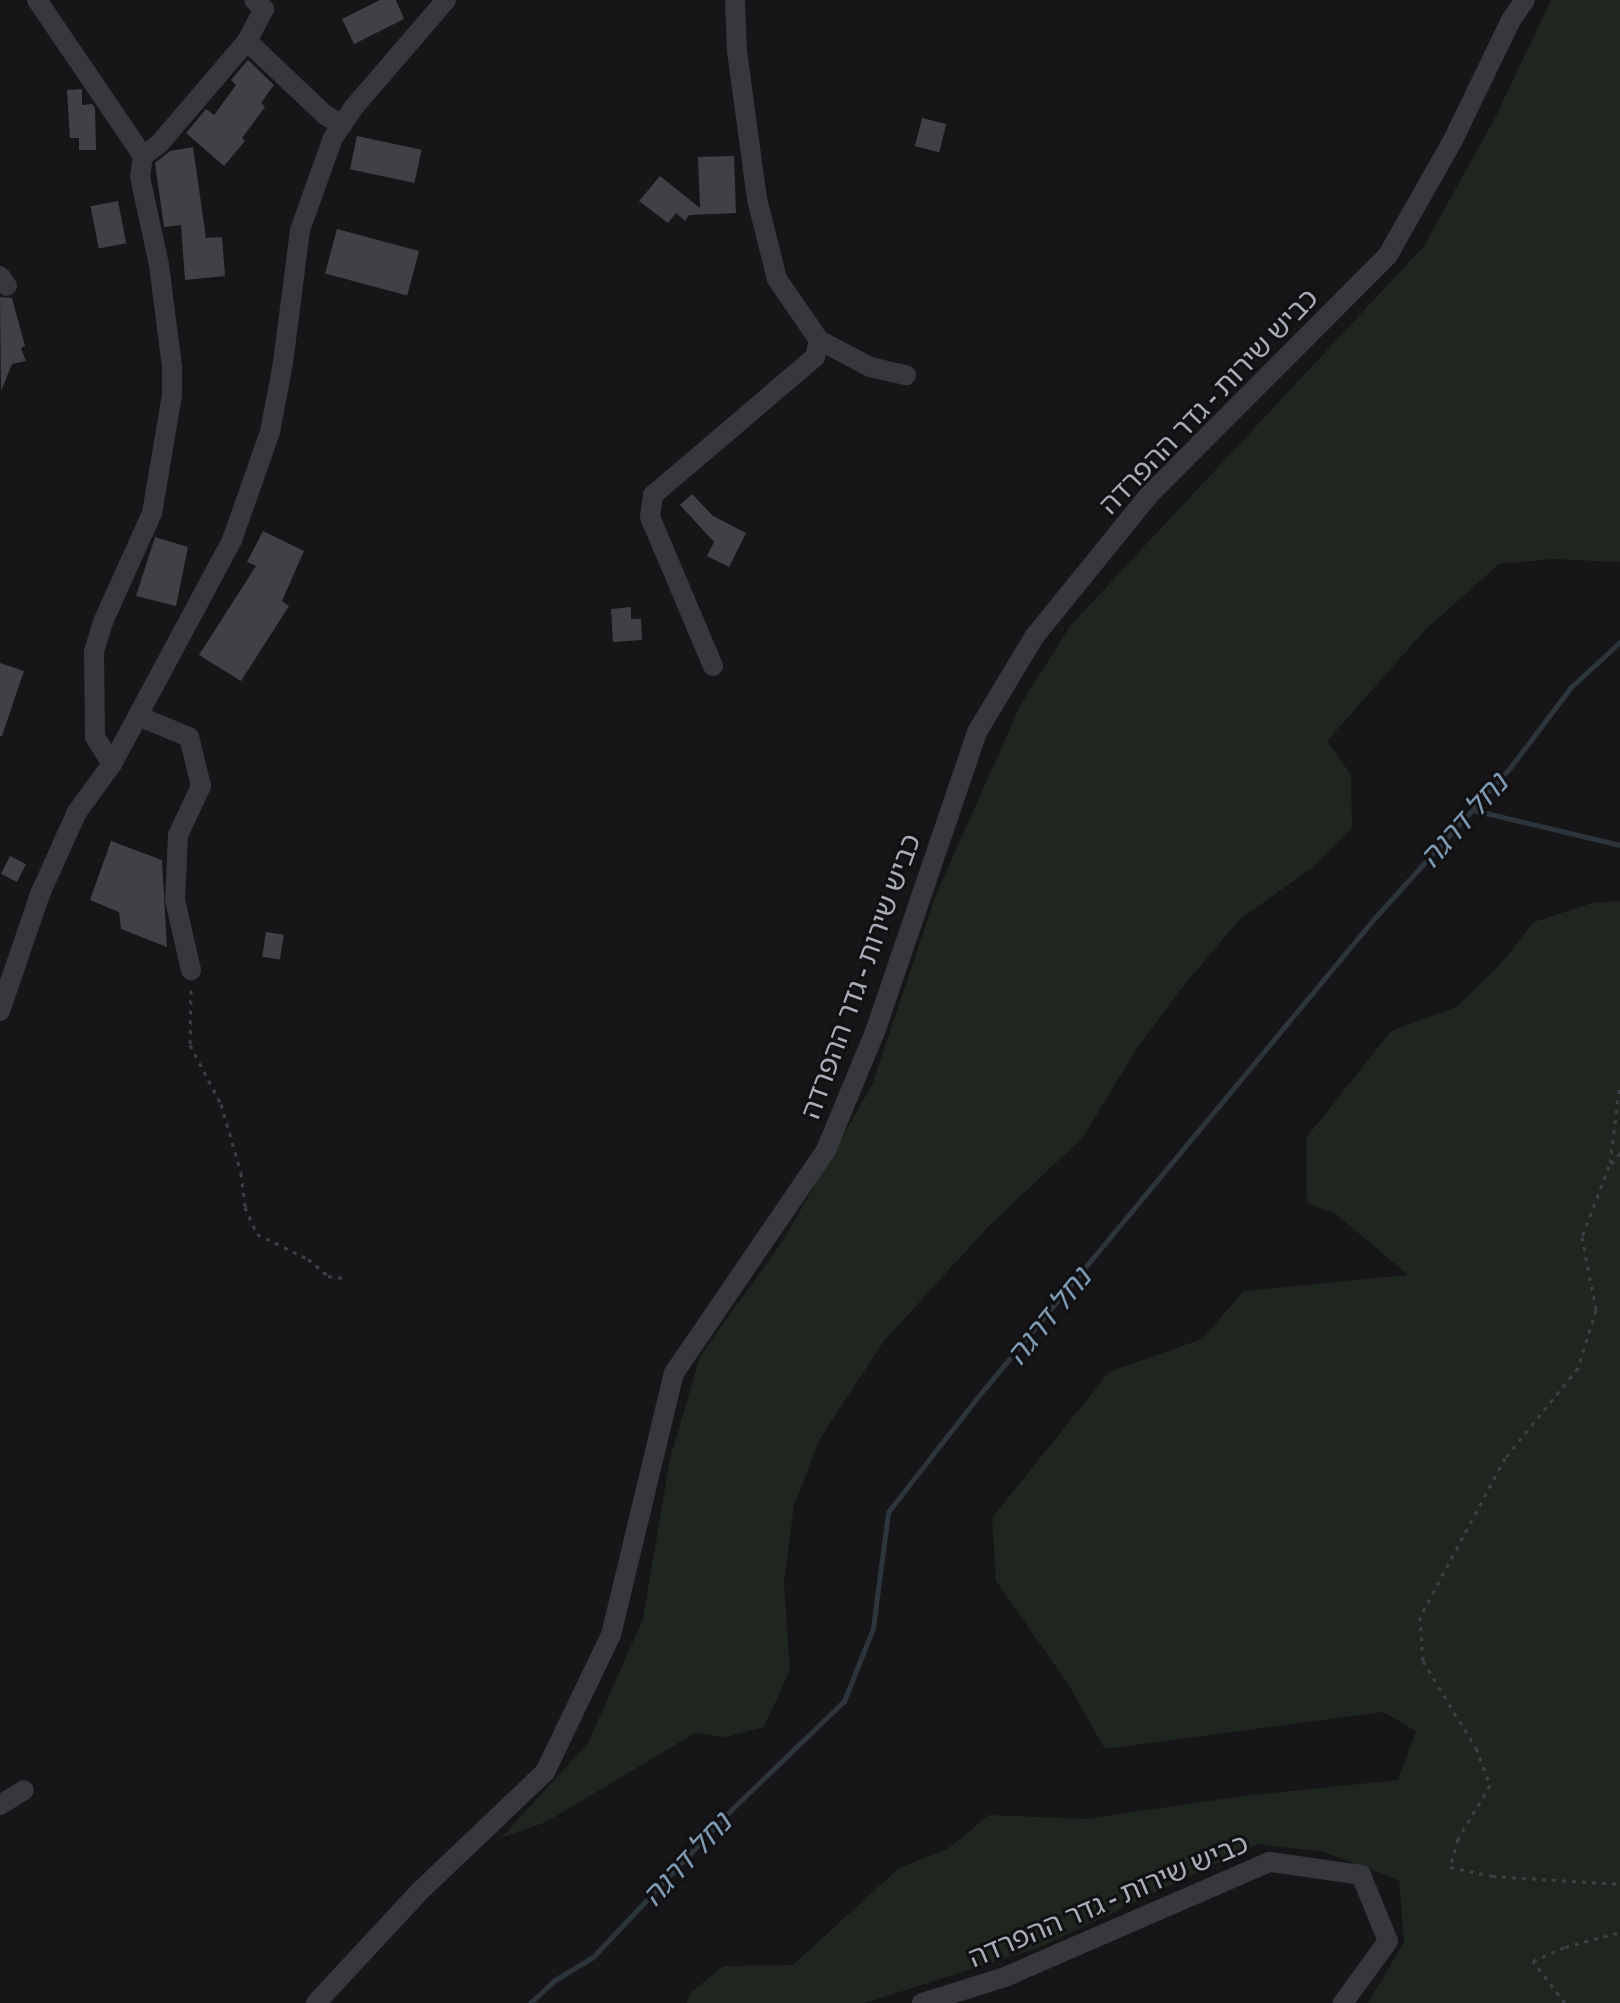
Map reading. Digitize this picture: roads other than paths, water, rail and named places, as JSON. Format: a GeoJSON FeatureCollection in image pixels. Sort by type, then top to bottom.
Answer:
{"type":"FeatureCollection","features":[{"type":"Feature","properties":{"kind":"street"},"geometry":{"type":"LineString","coordinates":[[37,0],[143,156],[140,177],[159,265],[172,367],[172,395],[152,513],[103,622],[94,651],[95,737],[112,764]]}},
{"type":"Feature","properties":{"kind":"street"},"geometry":{"type":"LineString","coordinates":[[143,156],[160,143],[247,41],[264,9],[254,0]]}},
{"type":"Feature","properties":{"kind":"street"},"geometry":{"type":"LineString","coordinates":[[0,1011],[46,881],[77,812],[112,764],[232,540],[270,432],[283,363],[300,230],[333,138],[446,0]]}},
{"type":"Feature","properties":{"kind":"street"},"geometry":{"type":"LineString","coordinates":[[735,0],[737,51],[765,240],[777,279],[819,340],[870,367],[906,375]]}},
{"type":"Feature","properties":{"kind":"street","name":"כביש שירות - גדר ההפרדה"},"geometry":{"type":"LineString","coordinates":[[316,2003],[419,1892],[545,1772],[611,1635],[674,1373],[826,1150],[876,1029],[977,732],[1034,637],[1148,496],[1388,255],[1453,140],[1511,20],[1525,0]]}},
{"type":"Feature","properties":{"kind":"street"},"geometry":{"type":"LineString","coordinates":[[247,41],[325,115],[342,125]]}},
{"type":"Feature","properties":{"kind":"street"},"geometry":{"type":"LineString","coordinates":[[713,666],[650,517],[653,495],[815,357],[819,340]]}},
{"type":"Feature","properties":{"kind":"street"},"geometry":{"type":"LineString","coordinates":[[138,716],[189,737],[201,786],[178,835],[175,900],[191,970]]}},
{"type":"Feature","properties":{"kind":"street"},"geometry":{"type":"LineString","coordinates":[[0,1805],[24,1790]]}},
{"type":"Feature","properties":{"kind":"street","name":"כביש שירות - גדר ההפרדה"},"geometry":{"type":"LineString","coordinates":[[922,2003],[1005,1977],[1270,1862],[1361,1875],[1388,1941],[1343,2003]]}},
{"type":"Feature","properties":{"kind":"waterway","name":"נחל דרגה"},"geometry":{"type":"LineString","coordinates":[[530,2003],[555,1980],[593,1957],[731,1810],[844,1701],[873,1628],[888,1512],[976,1399],[1372,921],[1509,769],[1571,687],[1620,642]]}},
{"type":"Feature","properties":{"kind":"waterway"},"geometry":{"type":"LineString","coordinates":[[1473,810],[1620,845]]}}]}
